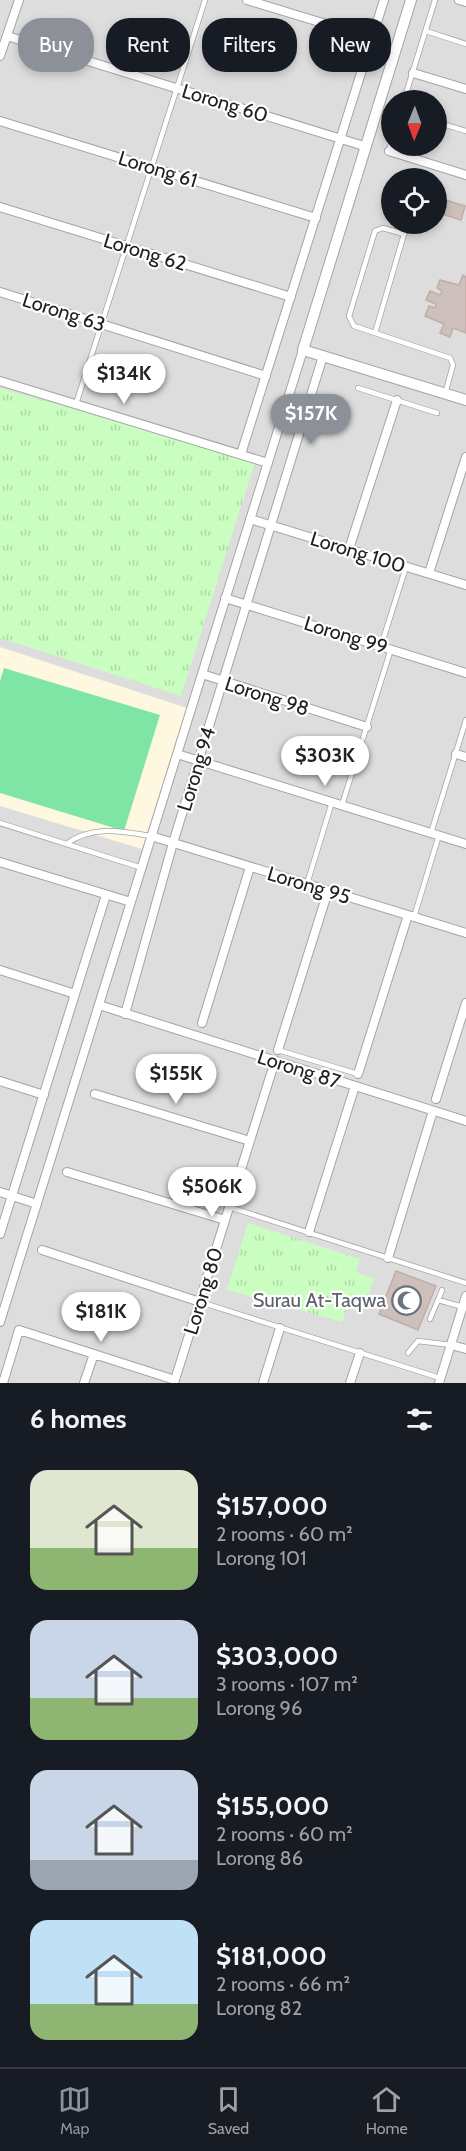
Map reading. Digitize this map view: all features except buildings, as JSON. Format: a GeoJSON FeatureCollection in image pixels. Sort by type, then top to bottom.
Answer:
{"type":"FeatureCollection","features":[{"type":"Feature","properties":{"kind":"street"},"geometry":{"type":"LineString","coordinates":[[0,56],[19,0]]}},
{"type":"Feature","properties":{"kind":"street"},"geometry":{"type":"LineString","coordinates":[[248,0],[309,19]]}},
{"type":"Feature","properties":{"kind":"street"},"geometry":{"type":"LineString","coordinates":[[378,18],[384,0]]}},
{"type":"Feature","properties":{"kind":"street"},"geometry":{"type":"LineString","coordinates":[[0,1322],[411,0]]}},
{"type":"Feature","properties":{"kind":"street"},"geometry":{"type":"LineString","coordinates":[[459,0],[466,2]]}},
{"type":"Feature","properties":{"kind":"street","name":"Lorong 60"},"geometry":{"type":"LineString","coordinates":[[7,36],[364,146]]}},
{"type":"Feature","properties":{"kind":"street"},"geometry":{"type":"LineString","coordinates":[[241,454],[361,72]]}},
{"type":"Feature","properties":{"kind":"street"},"geometry":{"type":"LineString","coordinates":[[413,73],[466,89]]}},
{"type":"Feature","properties":{"kind":"street","name":"Lorong 61"},"geometry":{"type":"LineString","coordinates":[[0,121],[316,218]]}},
{"type":"Feature","properties":{"kind":"street"},"geometry":{"type":"LineString","coordinates":[[405,156],[466,175]]}},
{"type":"Feature","properties":{"kind":"street","name":"Lorong 62"},"geometry":{"type":"LineString","coordinates":[[0,207],[291,297]]}},
{"type":"Feature","properties":{"kind":"street","name":"Lorong 63"},"geometry":{"type":"LineString","coordinates":[[0,292],[266,376]]}},
{"type":"Feature","properties":{"kind":"street"},"geometry":{"type":"LineString","coordinates":[[303,350],[466,400]]}},
{"type":"Feature","properties":{"kind":"street","name":"Lorong 94"},"geometry":{"type":"LineString","coordinates":[[125,1014],[172,843],[273,526],[323,357]]}},
{"type":"Feature","properties":{"kind":"street"},"geometry":{"type":"LineString","coordinates":[[0,381],[268,463]]}},
{"type":"Feature","properties":{"kind":"street"},"geometry":{"type":"LineString","coordinates":[[349,549],[397,400]]}},
{"type":"Feature","properties":{"kind":"street"},"geometry":{"type":"LineString","coordinates":[[429,573],[466,458]]}},
{"type":"Feature","properties":{"kind":"street","name":"Lorong 100"},"geometry":{"type":"LineString","coordinates":[[250,519],[466,585]]}},
{"type":"Feature","properties":{"kind":"street","name":"Lorong 99"},"geometry":{"type":"LineString","coordinates":[[225,598],[466,673]]}},
{"type":"Feature","properties":{"kind":"street","name":"Lorong 98"},"geometry":{"type":"LineString","coordinates":[[202,675],[367,727]]}},
{"type":"Feature","properties":{"kind":"street"},"geometry":{"type":"LineString","coordinates":[[177,754],[466,844]]}},
{"type":"Feature","properties":{"kind":"street"},"geometry":{"type":"LineString","coordinates":[[456,754],[466,757]]}},
{"type":"Feature","properties":{"kind":"street","name":"Lorong 95"},"geometry":{"type":"LineString","coordinates":[[151,836],[466,933]]}},
{"type":"Feature","properties":{"kind":"street"},"geometry":{"type":"LineString","coordinates":[[0,862],[131,902]]}},
{"type":"Feature","properties":{"kind":"street"},"geometry":{"type":"LineString","coordinates":[[202,1023],[250,867]]}},
{"type":"Feature","properties":{"kind":"street"},"geometry":{"type":"LineString","coordinates":[[278,1050],[328,891]]}},
{"type":"Feature","properties":{"kind":"street"},"geometry":{"type":"LineString","coordinates":[[0,1234],[106,895]]}},
{"type":"Feature","properties":{"kind":"street"},"geometry":{"type":"LineString","coordinates":[[358,1074],[411,916]]}},
{"type":"Feature","properties":{"kind":"street"},"geometry":{"type":"LineString","coordinates":[[0,970],[75,994]]}},
{"type":"Feature","properties":{"kind":"street"},"geometry":{"type":"LineString","coordinates":[[436,1099],[466,1003]]}},
{"type":"Feature","properties":{"kind":"street","name":"Lorong 87"},"geometry":{"type":"LineString","coordinates":[[99,1005],[466,1121]]}},
{"type":"Feature","properties":{"kind":"street","name":"Lorong 80"},"geometry":{"type":"LineString","coordinates":[[175,1382],[275,1061]]}},
{"type":"Feature","properties":{"kind":"street"},"geometry":{"type":"LineString","coordinates":[[0,1081],[44,1095]]}},
{"type":"Feature","properties":{"kind":"street"},"geometry":{"type":"LineString","coordinates":[[309,1232],[355,1086]]}},
{"type":"Feature","properties":{"kind":"street"},"geometry":{"type":"LineString","coordinates":[[95,1094],[250,1141]]}},
{"type":"Feature","properties":{"kind":"street"},"geometry":{"type":"LineString","coordinates":[[388,1258],[433,1111]]}},
{"type":"Feature","properties":{"kind":"street"},"geometry":{"type":"LineString","coordinates":[[67,1172],[225,1220]]}},
{"type":"Feature","properties":{"kind":"street"},"geometry":{"type":"LineString","coordinates":[[0,1192],[37,1204]]}},
{"type":"Feature","properties":{"kind":"street"},"geometry":{"type":"LineString","coordinates":[[42,1250],[200,1302]]}},
{"type":"Feature","properties":{"kind":"street"},"geometry":{"type":"LineString","coordinates":[[440,1381],[466,1296]]}},
{"type":"Feature","properties":{"kind":"street"},"geometry":{"type":"LineString","coordinates":[[263,1383],[280,1328]]}},
{"type":"Feature","properties":{"kind":"street"},"geometry":{"type":"LineString","coordinates":[[3,1383],[19,1330],[175,1382]]}},
{"type":"Feature","properties":{"kind":"street"},"geometry":{"type":"LineString","coordinates":[[451,1345],[466,1349]]}},
{"type":"Feature","properties":{"kind":"street"},"geometry":{"type":"LineString","coordinates":[[350,1383],[360,1353]]}},
{"type":"Feature","properties":{"kind":"street"},"geometry":{"type":"LineString","coordinates":[[84,1383],[94,1354]]}},
{"type":"Feature","properties":{"kind":"lane"},"geometry":{"type":"LineString","coordinates":[[76,404],[205,0]]}},
{"type":"Feature","properties":{"kind":"lane"},"geometry":{"type":"LineString","coordinates":[[407,90],[435,0]]}},
{"type":"Feature","properties":{"kind":"lane"},"geometry":{"type":"LineString","coordinates":[[426,31],[466,44]]}},
{"type":"Feature","properties":{"kind":"lane"},"geometry":{"type":"LineString","coordinates":[[447,125],[466,131]]}},
{"type":"Feature","properties":{"kind":"lane"},"geometry":{"type":"LineString","coordinates":[[381,229],[375,231],[349,316],[354,326],[450,358],[453,365],[445,394]]}},
{"type":"Feature","properties":{"kind":"lane"},"geometry":{"type":"LineString","coordinates":[[375,333],[404,234]]}},
{"type":"Feature","properties":{"kind":"lane"},"geometry":{"type":"LineString","coordinates":[[358,388],[437,413]]}},
{"type":"Feature","properties":{"kind":"lane"},"geometry":{"type":"LineString","coordinates":[[381,646],[406,567]]}},
{"type":"Feature","properties":{"kind":"lane"},"geometry":{"type":"LineString","coordinates":[[342,805],[391,650]]}},
{"type":"Feature","properties":{"kind":"lane"},"geometry":{"type":"LineString","coordinates":[[411,916],[466,720]]}},
{"type":"Feature","properties":{"kind":"lane"},"geometry":{"type":"LineString","coordinates":[[307,884],[332,802]]}},
{"type":"Feature","properties":{"kind":"lane"},"geometry":{"type":"LineString","coordinates":[[0,823],[142,868]]}},
{"type":"Feature","properties":{"kind":"lane"},"geometry":{"type":"LineString","coordinates":[[66,844],[87,833],[100,830],[151,836]]}},
{"type":"Feature","properties":{"kind":"lane"},"geometry":{"type":"LineString","coordinates":[[278,1050],[358,1074]]}},
{"type":"Feature","properties":{"kind":"lane"},"geometry":{"type":"LineString","coordinates":[[229,1207],[466,1283]]}},
{"type":"Feature","properties":{"kind":"lane"},"geometry":{"type":"LineString","coordinates":[[430,1318],[442,1290]]}},
{"type":"Feature","properties":{"kind":"lane"},"geometry":{"type":"LineString","coordinates":[[438,1300],[463,1307]]}},
{"type":"Feature","properties":{"kind":"lane"},"geometry":{"type":"LineString","coordinates":[[200,1302],[440,1381]]}},
{"type":"Feature","properties":{"kind":"lane"},"geometry":{"type":"LineString","coordinates":[[408,1353],[418,1341],[451,1345]]}},
{"type":"Feature","properties":{"kind":"shaded area"},"geometry":{"type":"Polygon","coordinates":[[[0,0],[466,0],[466,1383],[0,1383],[0,0]]]}},
{"type":"Feature","properties":{"kind":"shaded area"},"geometry":{"type":"Polygon","coordinates":[[[0,647],[187,708],[142,849],[0,806],[0,647]]]}},
{"type":"Feature","properties":{"kind":"green space"},"geometry":{"type":"Polygon","coordinates":[[[0,388],[255,462],[181,696],[0,638],[0,388]]]}},
{"type":"Feature","properties":{"kind":"green space"},"geometry":{"type":"Polygon","coordinates":[[[4,668],[160,715],[124,831],[0,793],[0,681],[4,668]]]}},
{"type":"Feature","properties":{"kind":"green space"},"geometry":{"type":"Polygon","coordinates":[[[248,1223],[360,1259],[356,1272],[374,1279],[362,1313],[347,1308],[342,1322],[227,1290],[248,1223]]]}},
{"type":"Feature","properties":{"kind":"place","name":"Surau At-Taqwa"},"geometry":{"type":"Point","coordinates":[407,1300]}}]}
